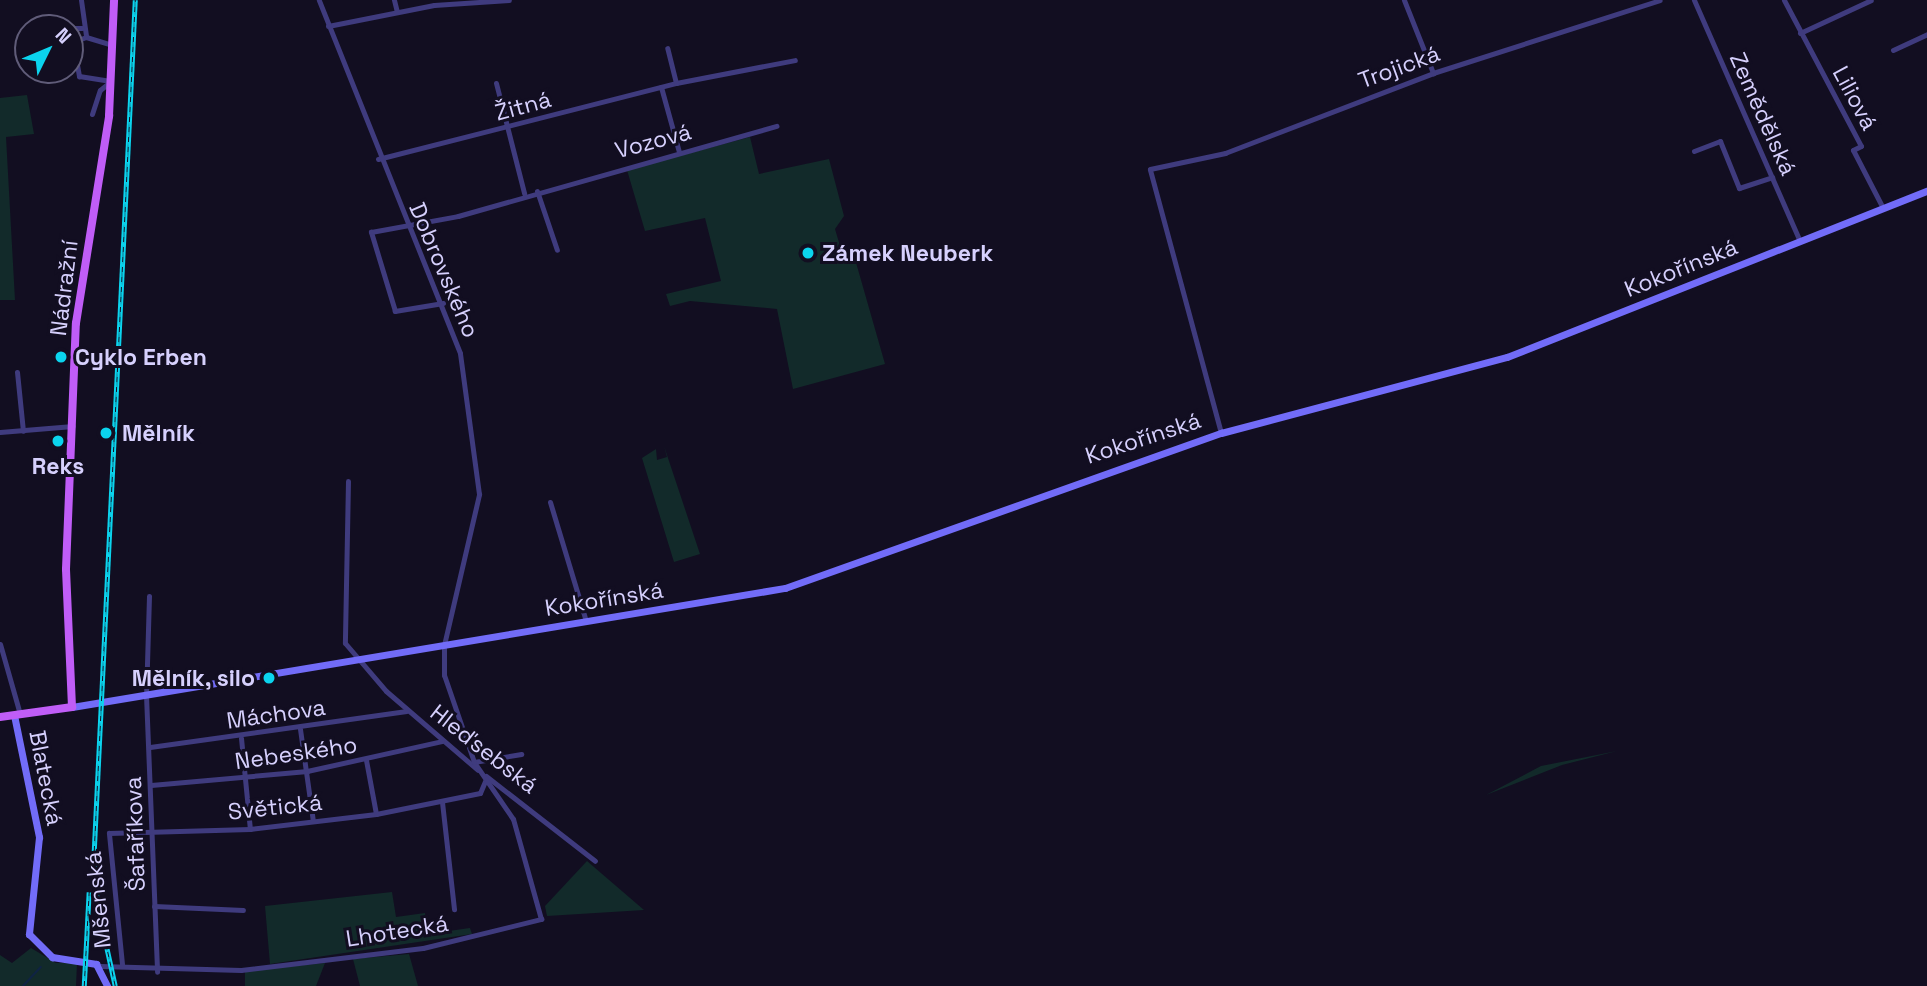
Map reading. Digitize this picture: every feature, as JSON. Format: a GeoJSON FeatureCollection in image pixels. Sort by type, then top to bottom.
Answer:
{"type":"FeatureCollection","features":[{"type":"Feature","properties":{"kind":"main road","name":"Nádražní"},"geometry":{"type":"LineString","coordinates":[[72,707],[66,569],[76,323],[111,81],[114,0]]}},
{"type":"Feature","properties":{"kind":"main road","name":"Kokořínská"},"geometry":{"type":"LineString","coordinates":[[9,716],[785,588],[1221,433],[1507,357],[1927,191]]}},
{"type":"Feature","properties":{"kind":"main road","name":"Blatecká"},"geometry":{"type":"LineString","coordinates":[[9,716],[39,837],[29,933],[52,957],[100,966]]}},
{"type":"Feature","properties":{"kind":"main road"},"geometry":{"type":"LineString","coordinates":[[100,966],[107,986]]}},
{"type":"Feature","properties":{"kind":"street","name":"Dobrovského"},"geometry":{"type":"LineString","coordinates":[[319,0],[378,159],[443,303],[460,353],[479,494],[444,645],[451,704],[474,762],[483,775]]}},
{"type":"Feature","properties":{"kind":"street"},"geometry":{"type":"LineString","coordinates":[[394,0],[397,12]]}},
{"type":"Feature","properties":{"kind":"street"},"geometry":{"type":"LineString","coordinates":[[328,26],[397,12],[475,1],[509,0]]}},
{"type":"Feature","properties":{"kind":"street"},"geometry":{"type":"LineString","coordinates":[[1404,0],[1433,73]]}},
{"type":"Feature","properties":{"kind":"street","name":"Trojická"},"geometry":{"type":"LineString","coordinates":[[1221,433],[1150,169],[1225,153],[1433,73],[1660,0]]}},
{"type":"Feature","properties":{"kind":"street","name":"Zemědělská"},"geometry":{"type":"LineString","coordinates":[[1694,0],[1800,241]]}},
{"type":"Feature","properties":{"kind":"street","name":"Liliová"},"geometry":{"type":"LineString","coordinates":[[1784,0],[1861,146],[1853,150],[1883,208]]}},
{"type":"Feature","properties":{"kind":"street"},"geometry":{"type":"LineString","coordinates":[[1800,33],[1871,0]]}},
{"type":"Feature","properties":{"kind":"street"},"geometry":{"type":"LineString","coordinates":[[84,32],[86,37]]}},
{"type":"Feature","properties":{"kind":"street"},"geometry":{"type":"LineString","coordinates":[[1893,50],[1927,34]]}},
{"type":"Feature","properties":{"kind":"street"},"geometry":{"type":"LineString","coordinates":[[111,81],[79,76],[74,42],[86,37],[113,46]]}},
{"type":"Feature","properties":{"kind":"street"},"geometry":{"type":"LineString","coordinates":[[667,48],[676,83]]}},
{"type":"Feature","properties":{"kind":"street","name":"Žitná"},"geometry":{"type":"LineString","coordinates":[[378,159],[507,129],[676,83],[795,60]]}},
{"type":"Feature","properties":{"kind":"street"},"geometry":{"type":"LineString","coordinates":[[92,114],[100,90],[111,81]]}},
{"type":"Feature","properties":{"kind":"street"},"geometry":{"type":"LineString","coordinates":[[496,83],[524,193]]}},
{"type":"Feature","properties":{"kind":"street"},"geometry":{"type":"LineString","coordinates":[[661,87],[679,152]]}},
{"type":"Feature","properties":{"kind":"street","name":"Vozová"},"geometry":{"type":"LineString","coordinates":[[443,303],[399,313],[393,308],[371,232],[458,216],[524,193],[777,125]]}},
{"type":"Feature","properties":{"kind":"street"},"geometry":{"type":"LineString","coordinates":[[1694,151],[1720,141],[1739,188],[1772,177]]}},
{"type":"Feature","properties":{"kind":"street"},"geometry":{"type":"LineString","coordinates":[[537,191],[557,250]]}},
{"type":"Feature","properties":{"kind":"street"},"geometry":{"type":"LineString","coordinates":[[17,372],[23,431]]}},
{"type":"Feature","properties":{"kind":"street"},"geometry":{"type":"LineString","coordinates":[[0,432],[73,426]]}},
{"type":"Feature","properties":{"kind":"street"},"geometry":{"type":"LineString","coordinates":[[348,481],[345,643],[354,660]]}},
{"type":"Feature","properties":{"kind":"street"},"geometry":{"type":"LineString","coordinates":[[550,502],[586,621]]}},
{"type":"Feature","properties":{"kind":"street","name":"Šafaříkova"},"geometry":{"type":"LineString","coordinates":[[149,596],[146,695],[157,972]]}},
{"type":"Feature","properties":{"kind":"street"},"geometry":{"type":"LineString","coordinates":[[0,644],[9,716]]}},
{"type":"Feature","properties":{"kind":"street","name":"Hleďsebská"},"geometry":{"type":"LineString","coordinates":[[354,660],[442,741],[595,861]]}},
{"type":"Feature","properties":{"kind":"street","name":"Máchova"},"geometry":{"type":"LineString","coordinates":[[150,747],[241,738],[406,710]]}},
{"type":"Feature","properties":{"kind":"street"},"geometry":{"type":"LineString","coordinates":[[300,729],[313,821]]}},
{"type":"Feature","properties":{"kind":"street"},"geometry":{"type":"LineString","coordinates":[[241,738],[250,829]]}},
{"type":"Feature","properties":{"kind":"street","name":"Nebeského"},"geometry":{"type":"LineString","coordinates":[[151,785],[246,779],[307,771],[442,741]]}},
{"type":"Feature","properties":{"kind":"street"},"geometry":{"type":"LineString","coordinates":[[474,762],[521,754]]}},
{"type":"Feature","properties":{"kind":"street"},"geometry":{"type":"LineString","coordinates":[[366,760],[376,814]]}},
{"type":"Feature","properties":{"kind":"street","name":"Lhotecká"},"geometry":{"type":"LineString","coordinates":[[100,966],[122,964],[157,972],[241,970],[411,949],[541,919],[513,819],[483,775]]}},
{"type":"Feature","properties":{"kind":"street","name":"Světická"},"geometry":{"type":"LineString","coordinates":[[109,833],[250,829],[376,814],[482,792],[483,775]]}},
{"type":"Feature","properties":{"kind":"street"},"geometry":{"type":"LineString","coordinates":[[442,802],[454,909]]}},
{"type":"Feature","properties":{"kind":"street","name":"Mšenská"},"geometry":{"type":"LineString","coordinates":[[109,833],[122,964]]}},
{"type":"Feature","properties":{"kind":"street"},"geometry":{"type":"LineString","coordinates":[[154,905],[243,910]]}},
{"type":"Feature","properties":{"kind":"green space"},"geometry":{"type":"Polygon","coordinates":[[[27,95],[34,134],[6,137],[15,300],[0,300],[0,98],[27,95]]]}},
{"type":"Feature","properties":{"kind":"green space"},"geometry":{"type":"Polygon","coordinates":[[[750,137],[759,174],[829,159],[844,216],[835,229],[843,256],[855,259],[885,364],[793,389],[777,309],[690,301],[670,306],[666,294],[721,281],[705,218],[645,231],[627,170],[750,137]]]}},
{"type":"Feature","properties":{"kind":"green space"},"geometry":{"type":"Polygon","coordinates":[[[664,446],[700,554],[674,562],[642,458],[656,449],[657,460],[667,457],[664,446]]]}},
{"type":"Feature","properties":{"kind":"green space"},"geometry":{"type":"Polygon","coordinates":[[[1617,751],[1562,765],[1486,795],[1541,766],[1617,751]]]}},
{"type":"Feature","properties":{"kind":"green space"},"geometry":{"type":"Polygon","coordinates":[[[587,861],[644,910],[547,916],[545,906],[587,861]]]}},
{"type":"Feature","properties":{"kind":"green space"},"geometry":{"type":"Polygon","coordinates":[[[392,892],[396,917],[425,913],[428,934],[470,928],[472,934],[270,964],[265,906],[392,892]]]}},
{"type":"Feature","properties":{"kind":"green space"},"geometry":{"type":"Polygon","coordinates":[[[31,948],[56,963],[77,963],[76,986],[0,986],[0,955],[12,963],[31,948]]]}},
{"type":"Feature","properties":{"kind":"green space"},"geometry":{"type":"Polygon","coordinates":[[[409,954],[418,986],[360,986],[353,959],[409,954]]]}},
{"type":"Feature","properties":{"kind":"green space"},"geometry":{"type":"Polygon","coordinates":[[[325,963],[316,986],[245,986],[245,971],[325,963]]]}},
{"type":"Feature","properties":{"kind":"waterway"},"geometry":{"type":"LineString","coordinates":[[23,986],[41,967]]}},
{"type":"Feature","properties":{"kind":"railway"},"geometry":{"type":"LineString","coordinates":[[115,986],[97,904],[94,851],[135,0]]}},
{"type":"Feature","properties":{"kind":"railway"},"geometry":{"type":"LineString","coordinates":[[84,986],[89,892]]}},
{"type":"Feature","properties":{"kind":"place","name":"Zámek Neuberk"},"geometry":{"type":"Point","coordinates":[808,253]}},
{"type":"Feature","properties":{"kind":"place","name":"Cyklo Erben"},"geometry":{"type":"Point","coordinates":[61,357]}},
{"type":"Feature","properties":{"kind":"place","name":"Mělník"},"geometry":{"type":"Point","coordinates":[106,433]}},
{"type":"Feature","properties":{"kind":"place","name":"Reks"},"geometry":{"type":"Point","coordinates":[58,441]}},
{"type":"Feature","properties":{"kind":"place","name":"Mělník, silo"},"geometry":{"type":"Point","coordinates":[269,678]}}]}
